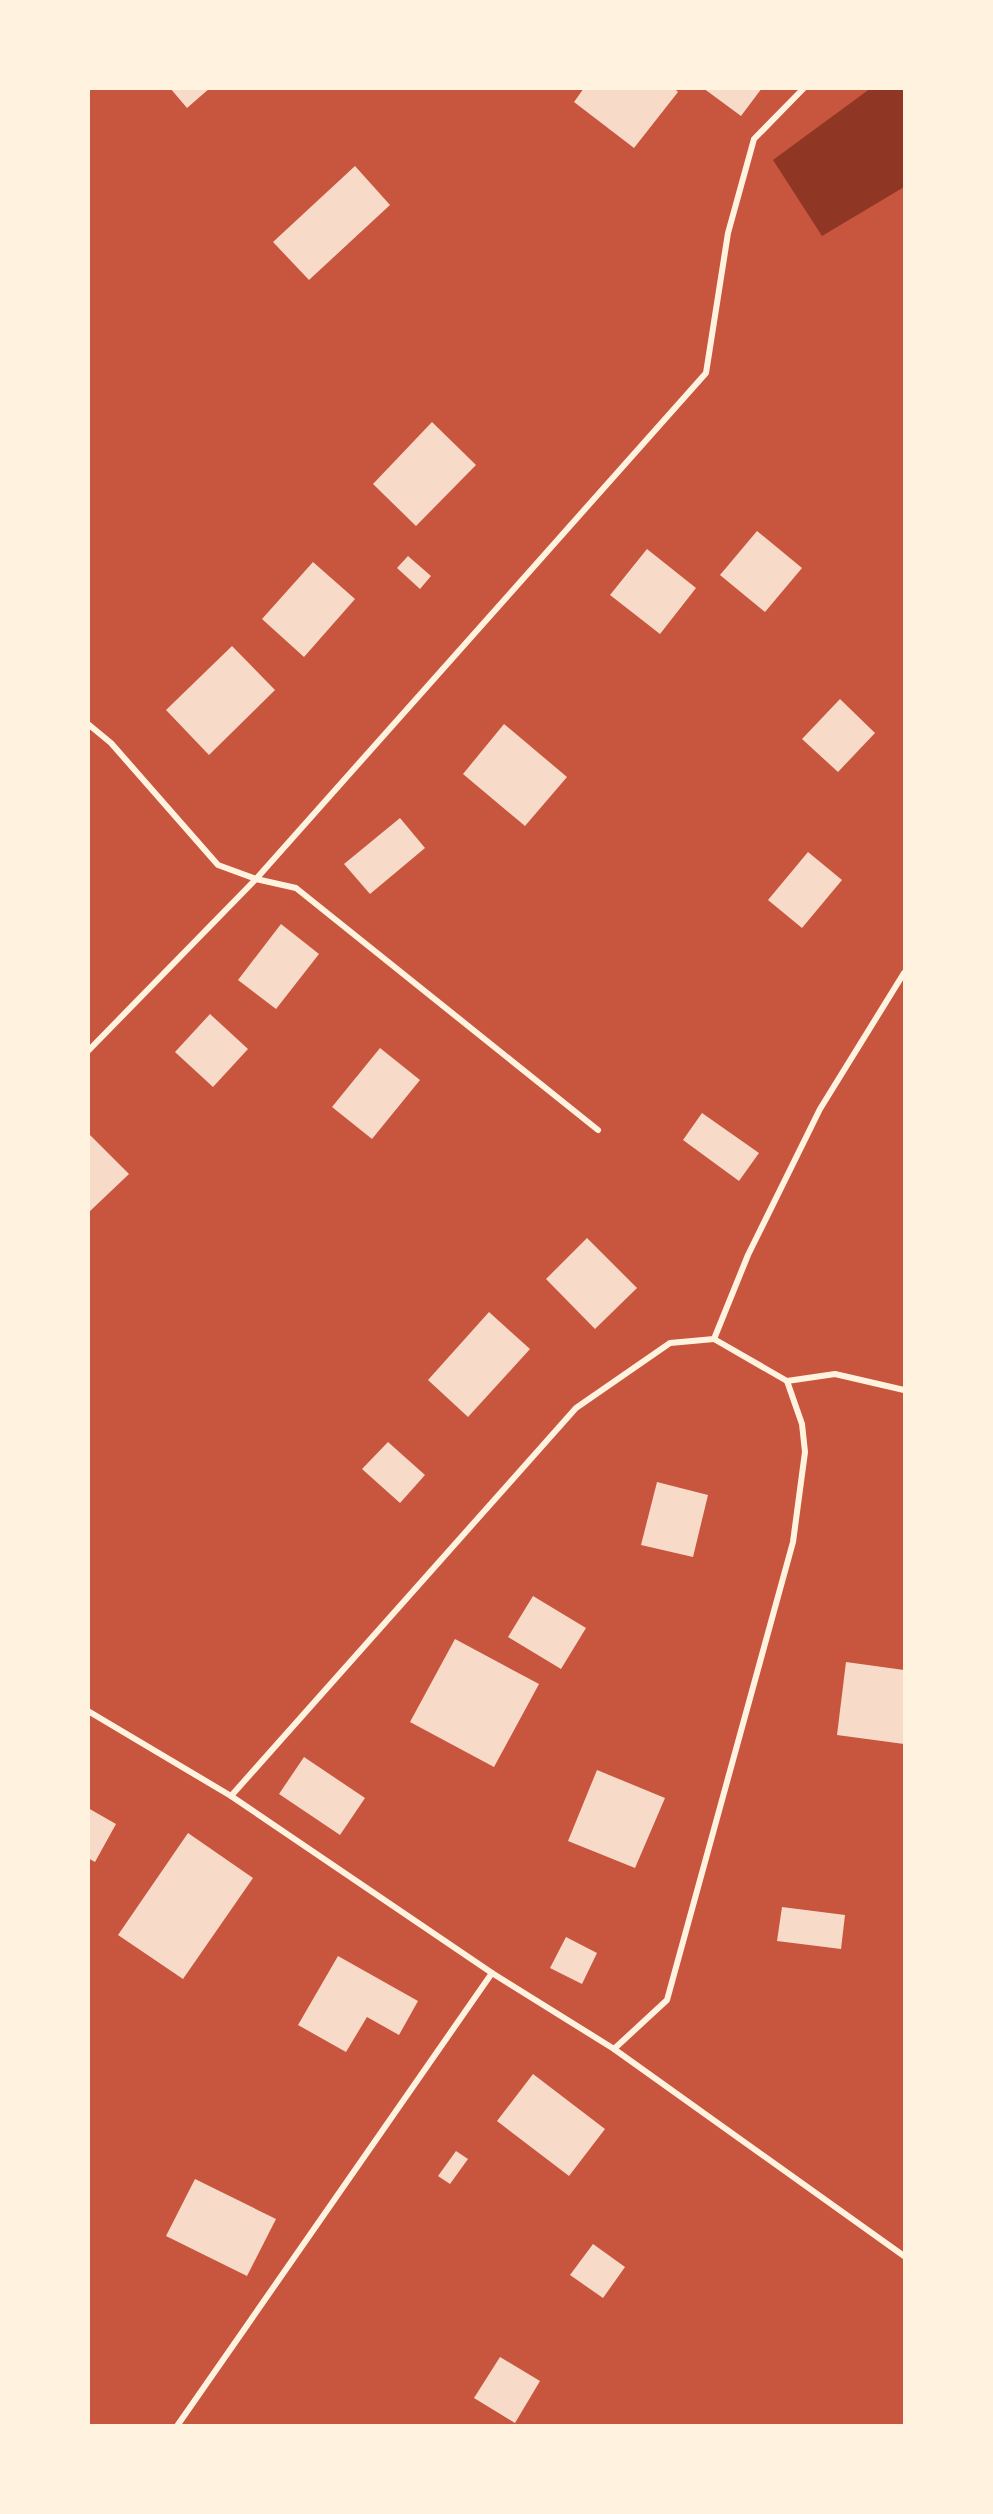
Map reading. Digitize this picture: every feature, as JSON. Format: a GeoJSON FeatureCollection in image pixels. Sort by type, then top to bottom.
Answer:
{"type":"FeatureCollection","features":[{"type":"Feature","properties":{"kind":"street"},"geometry":{"type":"LineString","coordinates":[[88,1051],[256,879],[706,373],[728,233],[754,139],[804,88]]}},
{"type":"Feature","properties":{"kind":"street"},"geometry":{"type":"LineString","coordinates":[[88,724],[111,743],[218,865],[256,879],[296,888],[598,1130]]}},
{"type":"Feature","properties":{"kind":"street"},"geometry":{"type":"LineString","coordinates":[[714,1339],[748,1255],[820,1109],[904,973]]}},
{"type":"Feature","properties":{"kind":"street"},"geometry":{"type":"LineString","coordinates":[[231,1796],[576,1408],[670,1343],[714,1339],[787,1381],[835,1374],[904,1390]]}},
{"type":"Feature","properties":{"kind":"street"},"geometry":{"type":"LineString","coordinates":[[614,2049],[667,2000],[793,1542],[805,1452],[802,1424],[787,1381]]}},
{"type":"Feature","properties":{"kind":"street"},"geometry":{"type":"LineString","coordinates":[[88,1710],[231,1796],[492,1973],[614,2049],[904,2256]]}},
{"type":"Feature","properties":{"kind":"street"},"geometry":{"type":"LineString","coordinates":[[177,2426],[492,1973]]}},
{"type":"Feature","properties":{"kind":"shaded area"},"geometry":{"type":"Polygon","coordinates":[[[871,88],[904,89],[904,187],[822,236],[773,160],[871,88]]]}},
{"type":"Feature","properties":{"kind":"building"},"geometry":{"type":"Polygon","coordinates":[[[170,88],[210,88],[187,108],[170,88]]]}},
{"type":"Feature","properties":{"kind":"building"},"geometry":{"type":"Polygon","coordinates":[[[584,88],[674,88],[678,92],[634,148],[574,102],[584,88]]]}},
{"type":"Feature","properties":{"kind":"building"},"geometry":{"type":"Polygon","coordinates":[[[703,88],[762,88],[741,116],[703,88]]]}},
{"type":"Feature","properties":{"kind":"building"},"geometry":{"type":"Polygon","coordinates":[[[355,166],[390,205],[309,280],[273,242],[355,166]]]}},
{"type":"Feature","properties":{"kind":"building"},"geometry":{"type":"Polygon","coordinates":[[[432,422],[476,465],[416,526],[373,484],[432,422]]]}},
{"type":"Feature","properties":{"kind":"building"},"geometry":{"type":"Polygon","coordinates":[[[757,531],[802,568],[765,612],[720,575],[757,531]]]}},
{"type":"Feature","properties":{"kind":"building"},"geometry":{"type":"Polygon","coordinates":[[[647,549],[696,588],[660,634],[610,595],[647,549]]]}},
{"type":"Feature","properties":{"kind":"building"},"geometry":{"type":"Polygon","coordinates":[[[408,556],[431,576],[420,589],[397,568],[408,556]]]}},
{"type":"Feature","properties":{"kind":"building"},"geometry":{"type":"Polygon","coordinates":[[[313,562],[355,599],[304,657],[262,619],[313,562]]]}},
{"type":"Feature","properties":{"kind":"building"},"geometry":{"type":"Polygon","coordinates":[[[232,646],[275,690],[209,755],[166,710],[232,646]]]}},
{"type":"Feature","properties":{"kind":"building"},"geometry":{"type":"Polygon","coordinates":[[[840,699],[875,733],[838,772],[802,739],[840,699]]]}},
{"type":"Feature","properties":{"kind":"building"},"geometry":{"type":"Polygon","coordinates":[[[504,724],[567,777],[525,826],[463,774],[504,724]]]}},
{"type":"Feature","properties":{"kind":"building"},"geometry":{"type":"Polygon","coordinates":[[[400,818],[425,848],[370,894],[344,864],[400,818]]]}},
{"type":"Feature","properties":{"kind":"building"},"geometry":{"type":"Polygon","coordinates":[[[808,852],[842,880],[802,928],[768,900],[808,852]]]}},
{"type":"Feature","properties":{"kind":"building"},"geometry":{"type":"Polygon","coordinates":[[[281,924],[319,954],[276,1009],[238,980],[281,924]]]}},
{"type":"Feature","properties":{"kind":"building"},"geometry":{"type":"Polygon","coordinates":[[[210,1014],[248,1049],[213,1087],[175,1052],[210,1014]]]}},
{"type":"Feature","properties":{"kind":"building"},"geometry":{"type":"Polygon","coordinates":[[[380,1048],[420,1080],[372,1139],[332,1107],[380,1048]]]}},
{"type":"Feature","properties":{"kind":"building"},"geometry":{"type":"Polygon","coordinates":[[[702,1113],[759,1153],[739,1181],[683,1140],[702,1113]]]}},
{"type":"Feature","properties":{"kind":"building"},"geometry":{"type":"Polygon","coordinates":[[[88,1133],[129,1174],[88,1213],[88,1133]]]}},
{"type":"Feature","properties":{"kind":"building"},"geometry":{"type":"Polygon","coordinates":[[[587,1238],[637,1288],[595,1329],[546,1279],[587,1238]]]}},
{"type":"Feature","properties":{"kind":"building"},"geometry":{"type":"Polygon","coordinates":[[[489,1312],[530,1349],[468,1417],[428,1380],[489,1312]]]}},
{"type":"Feature","properties":{"kind":"building"},"geometry":{"type":"Polygon","coordinates":[[[388,1442],[425,1475],[400,1503],[362,1469],[388,1442]]]}},
{"type":"Feature","properties":{"kind":"building"},"geometry":{"type":"Polygon","coordinates":[[[657,1482],[708,1495],[693,1557],[641,1545],[657,1482]]]}},
{"type":"Feature","properties":{"kind":"building"},"geometry":{"type":"Polygon","coordinates":[[[533,1596],[586,1628],[561,1669],[508,1637],[533,1596]]]}},
{"type":"Feature","properties":{"kind":"building"},"geometry":{"type":"Polygon","coordinates":[[[455,1639],[539,1684],[494,1767],[410,1722],[455,1639]]]}},
{"type":"Feature","properties":{"kind":"building"},"geometry":{"type":"Polygon","coordinates":[[[846,1662],[904,1670],[904,1744],[837,1735],[846,1662]]]}},
{"type":"Feature","properties":{"kind":"building"},"geometry":{"type":"Polygon","coordinates":[[[304,1757],[365,1798],[340,1835],[279,1794],[304,1757]]]}},
{"type":"Feature","properties":{"kind":"building"},"geometry":{"type":"Polygon","coordinates":[[[597,1770],[665,1798],[635,1868],[568,1841],[597,1770]]]}},
{"type":"Feature","properties":{"kind":"building"},"geometry":{"type":"Polygon","coordinates":[[[88,1808],[116,1824],[95,1862],[88,1858],[88,1808]]]}},
{"type":"Feature","properties":{"kind":"building"},"geometry":{"type":"Polygon","coordinates":[[[188,1833],[253,1878],[183,1979],[118,1935],[188,1833]]]}},
{"type":"Feature","properties":{"kind":"building"},"geometry":{"type":"Polygon","coordinates":[[[782,1907],[845,1915],[841,1949],[777,1941],[782,1907]]]}},
{"type":"Feature","properties":{"kind":"building"},"geometry":{"type":"Polygon","coordinates":[[[566,1937],[597,1953],[582,1984],[550,1968],[566,1937]]]}},
{"type":"Feature","properties":{"kind":"building"},"geometry":{"type":"Polygon","coordinates":[[[338,1956],[418,2001],[399,2035],[367,2017],[346,2052],[298,2025],[338,1956]]]}},
{"type":"Feature","properties":{"kind":"building"},"geometry":{"type":"Polygon","coordinates":[[[533,2074],[605,2129],[569,2176],[497,2121],[533,2074]]]}},
{"type":"Feature","properties":{"kind":"building"},"geometry":{"type":"Polygon","coordinates":[[[456,2151],[468,2159],[450,2184],[438,2176],[456,2151]]]}},
{"type":"Feature","properties":{"kind":"building"},"geometry":{"type":"Polygon","coordinates":[[[195,2179],[276,2219],[247,2276],[166,2236],[195,2179]]]}},
{"type":"Feature","properties":{"kind":"building"},"geometry":{"type":"Polygon","coordinates":[[[593,2244],[625,2267],[603,2298],[570,2275],[593,2244]]]}},
{"type":"Feature","properties":{"kind":"building"},"geometry":{"type":"Polygon","coordinates":[[[500,2357],[540,2381],[515,2423],[474,2398],[500,2357]]]}}]}
